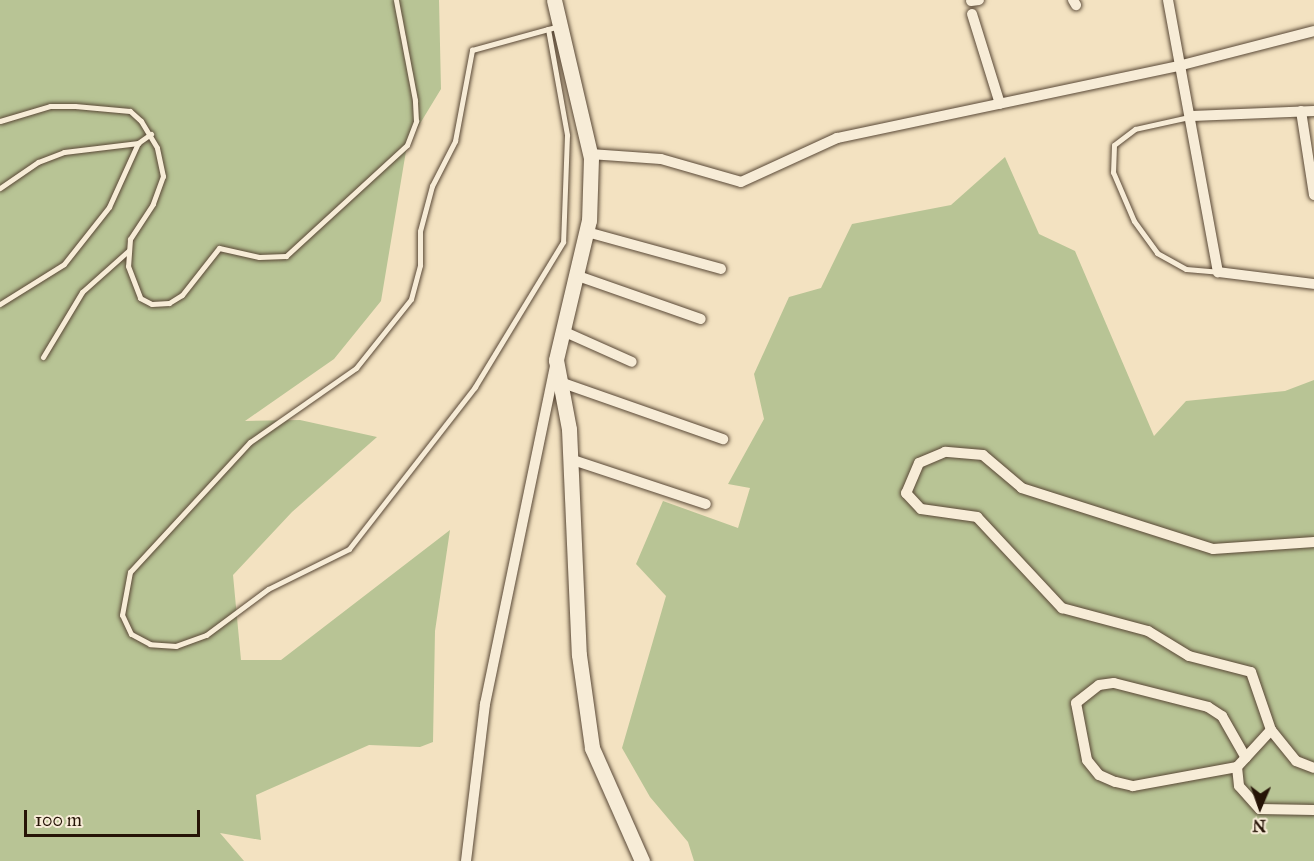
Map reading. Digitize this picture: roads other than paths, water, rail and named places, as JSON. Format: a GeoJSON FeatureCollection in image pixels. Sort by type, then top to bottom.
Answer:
{"type":"FeatureCollection","features":[{"type":"Feature","properties":{"kind":"street"},"geometry":{"type":"LineString","coordinates":[[466,861],[485,704],[556,360],[565,332],[587,231],[590,153],[555,27],[554,0]]}},
{"type":"Feature","properties":{"kind":"street"},"geometry":{"type":"LineString","coordinates":[[970,1],[979,0]]}},
{"type":"Feature","properties":{"kind":"street"},"geometry":{"type":"LineString","coordinates":[[1168,0],[1192,116],[1218,272],[1314,284]]}},
{"type":"Feature","properties":{"kind":"street"},"geometry":{"type":"LineString","coordinates":[[972,14],[1000,104]]}},
{"type":"Feature","properties":{"kind":"street"},"geometry":{"type":"LineString","coordinates":[[590,153],[661,159],[741,182],[837,138],[1182,65],[1314,31]]}},
{"type":"Feature","properties":{"kind":"street"},"geometry":{"type":"LineString","coordinates":[[1301,111],[1314,195]]}},
{"type":"Feature","properties":{"kind":"street"},"geometry":{"type":"LineString","coordinates":[[1192,116],[1314,111]]}},
{"type":"Feature","properties":{"kind":"street"},"geometry":{"type":"LineString","coordinates":[[587,231],[721,269]]}},
{"type":"Feature","properties":{"kind":"street"},"geometry":{"type":"LineString","coordinates":[[578,276],[700,319]]}},
{"type":"Feature","properties":{"kind":"street"},"geometry":{"type":"LineString","coordinates":[[565,332],[632,362]]}},
{"type":"Feature","properties":{"kind":"street"},"geometry":{"type":"LineString","coordinates":[[556,360],[570,459],[579,656],[592,748],[642,861]]}},
{"type":"Feature","properties":{"kind":"street"},"geometry":{"type":"LineString","coordinates":[[560,382],[723,439]]}},
{"type":"Feature","properties":{"kind":"street"},"geometry":{"type":"LineString","coordinates":[[1314,542],[1213,549],[1022,488],[983,455],[945,452],[919,463],[906,493],[921,509],[977,517],[1062,608],[1148,631],[1190,656],[1251,672],[1271,730],[1296,762],[1314,768]]}},
{"type":"Feature","properties":{"kind":"street"},"geometry":{"type":"LineString","coordinates":[[570,459],[706,504]]}},
{"type":"Feature","properties":{"kind":"street"},"geometry":{"type":"LineString","coordinates":[[1246,758],[1222,716],[1208,707],[1114,683],[1100,685],[1076,703],[1087,760],[1099,775],[1132,786],[1237,767],[1246,758],[1271,730]]}},
{"type":"Feature","properties":{"kind":"street"},"geometry":{"type":"LineString","coordinates":[[1237,767],[1239,786],[1260,809],[1314,810]]}},
{"type":"Feature","properties":{"kind":"lane"},"geometry":{"type":"LineString","coordinates":[[128,250],[132,283],[140,298],[152,304],[169,303],[188,289],[219,248],[259,257],[286,256],[344,206],[407,145],[416,121],[396,0]]}},
{"type":"Feature","properties":{"kind":"lane"},"geometry":{"type":"LineString","coordinates":[[555,27],[567,135],[563,242],[475,387],[349,549],[268,589],[206,635],[176,646],[150,644],[131,634],[122,615],[130,572],[250,442],[356,368],[411,299],[420,265],[420,231],[432,186],[455,141],[472,50],[555,27]]}},
{"type":"Feature","properties":{"kind":"lane"},"geometry":{"type":"LineString","coordinates":[[0,121],[50,106],[111,106],[130,111],[151,134],[163,176],[128,250],[82,292],[43,357]]}},
{"type":"Feature","properties":{"kind":"lane"},"geometry":{"type":"LineString","coordinates":[[1192,116],[1135,129],[1114,146],[1113,172],[1134,221],[1157,253],[1172,265],[1218,272]]}},
{"type":"Feature","properties":{"kind":"lane"},"geometry":{"type":"LineString","coordinates":[[0,188],[38,162],[64,152],[138,143],[151,134]]}},
{"type":"Feature","properties":{"kind":"lane"},"geometry":{"type":"LineString","coordinates":[[0,304],[64,264],[109,207],[138,143]]}}]}
